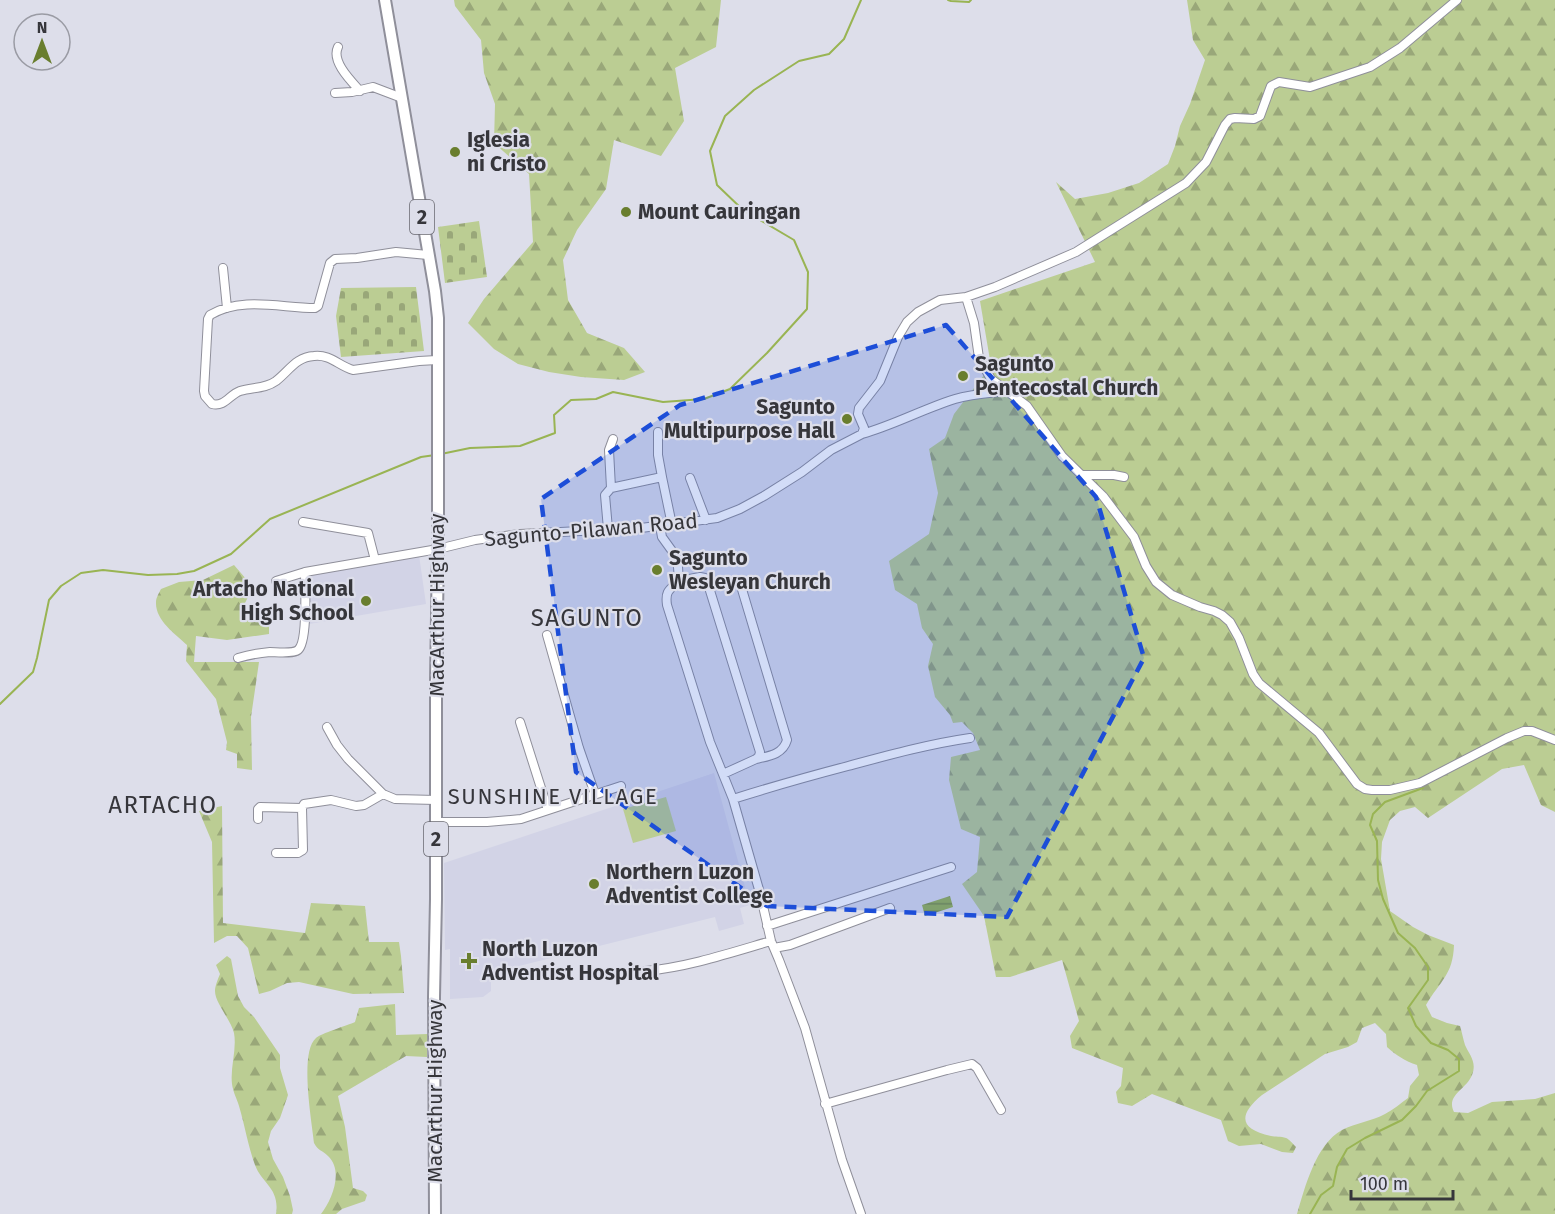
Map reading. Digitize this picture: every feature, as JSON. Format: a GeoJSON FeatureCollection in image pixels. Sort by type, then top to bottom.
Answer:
{"type":"FeatureCollection","features":[{"type":"Feature","properties":{"kind":"highway","name":"MacArthur Highway"},"geometry":{"type":"LineString","coordinates":[[385,0],[438,318],[435,1214]]}},
{"type":"Feature","properties":{"kind":"street"},"geometry":{"type":"LineString","coordinates":[[862,434],[864,428],[858,414],[859,408],[880,381],[895,342],[908,322],[918,312],[939,300],[966,297],[995,288],[1071,254],[1186,183],[1206,162],[1227,122],[1235,118],[1260,117],[1269,89],[1275,83],[1310,87],[1370,67],[1400,48],[1457,0]]}},
{"type":"Feature","properties":{"kind":"street"},"geometry":{"type":"LineString","coordinates":[[338,47],[335,53],[340,64],[348,78],[360,91]]}},
{"type":"Feature","properties":{"kind":"street"},"geometry":{"type":"LineString","coordinates":[[335,93],[360,91],[373,87],[402,98]]}},
{"type":"Feature","properties":{"kind":"street"},"geometry":{"type":"LineString","coordinates":[[428,255],[396,252],[335,259],[330,263],[318,306],[315,308],[245,304],[214,312],[208,319],[204,391],[209,401],[216,405],[224,404],[238,392],[270,384],[292,365],[317,355],[335,360],[353,370],[437,360]]}},
{"type":"Feature","properties":{"kind":"street"},"geometry":{"type":"LineString","coordinates":[[223,268],[227,308]]}},
{"type":"Feature","properties":{"kind":"street"},"geometry":{"type":"LineString","coordinates":[[966,297],[974,323],[981,361],[991,379],[1027,406],[1062,456],[1103,496],[1134,537],[1146,566],[1156,582],[1172,596],[1214,611],[1230,622],[1259,683],[1319,733],[1352,779],[1361,787],[1380,791],[1420,783],[1524,731],[1532,731],[1555,740]]}},
{"type":"Feature","properties":{"kind":"street","name":"Sagunto-Pilawan Road"},"geometry":{"type":"LineString","coordinates":[[276,581],[305,572],[438,549],[476,540],[520,534],[608,530],[706,520],[729,514],[764,496],[831,450],[862,434],[883,428],[957,398],[1006,391]]}},
{"type":"Feature","properties":{"kind":"street"},"geometry":{"type":"LineString","coordinates":[[658,432],[658,455],[672,525]]}},
{"type":"Feature","properties":{"kind":"street"},"geometry":{"type":"LineString","coordinates":[[611,488],[609,450],[613,439]]}},
{"type":"Feature","properties":{"kind":"street"},"geometry":{"type":"LineString","coordinates":[[1082,475],[1124,477]]}},
{"type":"Feature","properties":{"kind":"street"},"geometry":{"type":"LineString","coordinates":[[608,530],[604,495],[611,488],[662,477]]}},
{"type":"Feature","properties":{"kind":"street"},"geometry":{"type":"LineString","coordinates":[[690,477],[706,520]]}},
{"type":"Feature","properties":{"kind":"street"},"geometry":{"type":"LineString","coordinates":[[303,522],[368,533],[375,560]]}},
{"type":"Feature","properties":{"kind":"street"},"geometry":{"type":"LineString","coordinates":[[660,526],[664,541],[675,555],[679,581]]}},
{"type":"Feature","properties":{"kind":"street"},"geometry":{"type":"LineString","coordinates":[[238,658],[298,650],[302,643],[306,614],[305,572]]}},
{"type":"Feature","properties":{"kind":"street"},"geometry":{"type":"LineString","coordinates":[[756,759],[760,752],[707,580],[700,577],[679,581],[668,590],[667,605],[710,742],[732,799],[760,893],[767,926],[805,1028],[825,1104],[861,1214]]}},
{"type":"Feature","properties":{"kind":"street"},"geometry":{"type":"LineString","coordinates":[[723,774],[756,759],[778,753],[783,749],[787,740],[741,586]]}},
{"type":"Feature","properties":{"kind":"street"},"geometry":{"type":"LineString","coordinates":[[547,635],[579,748],[595,794]]}},
{"type":"Feature","properties":{"kind":"street"},"geometry":{"type":"LineString","coordinates":[[520,722],[548,810]]}},
{"type":"Feature","properties":{"kind":"street"},"geometry":{"type":"LineString","coordinates":[[327,727],[348,759],[382,794],[395,799],[436,800]]}},
{"type":"Feature","properties":{"kind":"street"},"geometry":{"type":"LineString","coordinates":[[732,799],[896,753],[945,741],[970,738]]}},
{"type":"Feature","properties":{"kind":"street"},"geometry":{"type":"LineString","coordinates":[[436,822],[487,822],[527,818],[621,786]]}},
{"type":"Feature","properties":{"kind":"street"},"geometry":{"type":"LineString","coordinates":[[276,853],[298,853],[303,850],[302,808],[304,804],[331,800],[356,806],[364,805],[382,794]]}},
{"type":"Feature","properties":{"kind":"street"},"geometry":{"type":"LineString","coordinates":[[258,819],[260,807],[302,808]]}},
{"type":"Feature","properties":{"kind":"street"},"geometry":{"type":"LineString","coordinates":[[767,926],[951,867]]}},
{"type":"Feature","properties":{"kind":"street"},"geometry":{"type":"LineString","coordinates":[[645,971],[773,944],[790,945],[890,908]]}},
{"type":"Feature","properties":{"kind":"street"},"geometry":{"type":"LineString","coordinates":[[825,1104],[972,1064],[1000,1110]]}},
{"type":"Feature","properties":{"kind":"highlighted area"},"geometry":{"type":"Polygon","coordinates":[[[946,325],[1096,497],[1144,658],[1007,917],[767,906],[576,772],[541,499],[680,405],[946,325]]]}},
{"type":"Feature","properties":{"kind":"shaded area"},"geometry":{"type":"Polygon","coordinates":[[[419,555],[426,604],[309,624],[306,578],[310,574],[419,555]]]}},
{"type":"Feature","properties":{"kind":"shaded area","name":"Northern Luzon Adventist College"},"geometry":{"type":"Polygon","coordinates":[[[714,773],[750,905],[740,908],[744,924],[719,931],[715,917],[491,973],[491,991],[483,997],[450,999],[450,949],[445,950],[444,863],[714,773]]]}},
{"type":"Feature","properties":{"kind":"shaded area"},"geometry":{"type":"Polygon","coordinates":[[[950,896],[953,907],[925,916],[922,905],[950,896]]]}},
{"type":"Feature","properties":{"kind":"green space"},"geometry":{"type":"Polygon","coordinates":[[[454,0],[721,0],[716,47],[675,68],[684,121],[661,156],[614,140],[606,189],[577,230],[563,260],[568,300],[587,333],[624,348],[645,372],[624,380],[581,377],[518,364],[494,349],[468,323],[484,299],[533,242],[529,174],[494,143],[495,104],[484,73],[481,40],[455,6],[454,0]]]}},
{"type":"Feature","properties":{"kind":"green space"},"geometry":{"type":"Polygon","coordinates":[[[1187,0],[1555,0],[1555,812],[1541,805],[1524,765],[1502,769],[1428,818],[1415,807],[1400,811],[1390,820],[1382,842],[1381,859],[1390,911],[1428,935],[1454,945],[1448,971],[1426,1005],[1432,1017],[1460,1026],[1465,1045],[1473,1061],[1474,1068],[1471,1078],[1453,1101],[1454,1112],[1468,1113],[1492,1102],[1535,1099],[1555,1093],[1555,1214],[1297,1214],[1313,1167],[1325,1145],[1342,1130],[1380,1116],[1408,1098],[1410,1086],[1419,1075],[1417,1065],[1401,1058],[1387,1047],[1386,1034],[1375,1023],[1362,1028],[1357,1042],[1325,1054],[1262,1095],[1249,1109],[1246,1115],[1248,1125],[1260,1133],[1287,1139],[1296,1147],[1293,1153],[1282,1152],[1261,1144],[1239,1146],[1228,1141],[1221,1120],[1152,1094],[1132,1106],[1118,1103],[1116,1092],[1121,1086],[1123,1068],[1072,1048],[1070,1036],[1079,1021],[1062,960],[1010,977],[996,977],[984,916],[962,884],[977,872],[980,837],[961,829],[949,780],[951,757],[980,750],[973,733],[962,722],[953,723],[950,715],[935,697],[928,666],[933,644],[922,628],[917,604],[895,590],[889,561],[929,534],[938,493],[929,449],[945,438],[954,414],[991,366],[980,301],[1095,262],[1056,182],[1075,199],[1108,193],[1139,183],[1168,164],[1205,60],[1193,40],[1187,0]]]}},
{"type":"Feature","properties":{"kind":"green space"},"geometry":{"type":"Polygon","coordinates":[[[479,221],[487,277],[445,283],[438,227],[479,221]]]}},
{"type":"Feature","properties":{"kind":"green space"},"geometry":{"type":"Polygon","coordinates":[[[416,287],[424,351],[341,357],[336,316],[341,288],[416,287]]]}},
{"type":"Feature","properties":{"kind":"green space"},"geometry":{"type":"Polygon","coordinates":[[[234,565],[253,587],[241,611],[269,626],[269,634],[227,640],[196,636],[194,662],[259,662],[251,717],[252,770],[237,768],[237,754],[226,750],[227,742],[216,699],[186,661],[187,645],[162,621],[156,600],[161,589],[179,582],[203,580],[234,565]]]}},
{"type":"Feature","properties":{"kind":"green space"},"geometry":{"type":"Polygon","coordinates":[[[666,797],[676,831],[633,843],[623,809],[666,797]]]}},
{"type":"Feature","properties":{"kind":"green space"},"geometry":{"type":"Polygon","coordinates":[[[222,806],[223,923],[305,933],[311,903],[365,906],[369,942],[399,942],[404,993],[353,994],[299,982],[287,983],[259,994],[248,948],[237,936],[227,936],[214,943],[212,842],[199,811],[222,806]]]}},
{"type":"Feature","properties":{"kind":"green space"},"geometry":{"type":"Polygon","coordinates":[[[227,956],[231,959],[238,996],[280,1055],[280,1068],[288,1095],[268,1142],[290,1196],[292,1214],[276,1214],[277,1205],[273,1192],[258,1171],[250,1151],[233,1087],[234,1033],[215,991],[220,974],[216,965],[227,956]]]}},
{"type":"Feature","properties":{"kind":"green space"},"geometry":{"type":"Polygon","coordinates":[[[395,1004],[396,1035],[428,1034],[427,1057],[406,1056],[338,1096],[345,1127],[353,1188],[367,1195],[365,1201],[342,1209],[336,1214],[321,1214],[329,1201],[336,1177],[333,1162],[314,1143],[307,1072],[311,1046],[319,1036],[355,1022],[359,1008],[395,1004]]]}},
{"type":"Feature","properties":{"kind":"waterway"},"geometry":{"type":"LineString","coordinates":[[441,454],[470,448],[520,446],[555,433],[554,415],[571,400],[596,399],[613,392],[663,402],[704,399],[730,389],[767,353],[807,309],[808,272],[794,240],[743,210],[717,185],[710,151],[725,116],[754,90],[799,61],[829,54],[844,39],[861,0]]}},
{"type":"Feature","properties":{"kind":"waterway"},"geometry":{"type":"LineString","coordinates":[[948,0],[969,2],[971,0]]}},
{"type":"Feature","properties":{"kind":"waterway"},"geometry":{"type":"LineString","coordinates":[[0,704],[33,672],[49,600],[61,586],[81,573],[103,570],[148,575],[194,571],[231,554],[270,519],[421,457],[435,455]]}},
{"type":"Feature","properties":{"kind":"waterway"},"geometry":{"type":"LineString","coordinates":[[1310,1214],[1321,1195],[1333,1186],[1337,1167],[1347,1149],[1402,1120],[1427,1091],[1459,1071],[1459,1059],[1448,1050],[1431,1043],[1416,1026],[1408,1008],[1428,980],[1428,967],[1415,948],[1398,933],[1383,899],[1378,880],[1377,841],[1370,825],[1373,814],[1385,802],[1423,788]]}},
{"type":"Feature","properties":{"kind":"place","name":"Iglesia ni Cristo"},"geometry":{"type":"Point","coordinates":[455,152]}},
{"type":"Feature","properties":{"kind":"place","name":"Mount Cauringan"},"geometry":{"type":"Point","coordinates":[626,212]}},
{"type":"Feature","properties":{"kind":"place","name":"Sagunto Pentecostal Church"},"geometry":{"type":"Point","coordinates":[963,376]}},
{"type":"Feature","properties":{"kind":"place","name":"Sagunto Multipurpose Hall"},"geometry":{"type":"Point","coordinates":[847,419]}},
{"type":"Feature","properties":{"kind":"place","name":"Sagunto Wesleyan Church"},"geometry":{"type":"Point","coordinates":[657,570]}},
{"type":"Feature","properties":{"kind":"place","name":"Artacho National High School"},"geometry":{"type":"Point","coordinates":[366,601]}},
{"type":"Feature","properties":{"kind":"place","name":"Northern Luzon Adventist College"},"geometry":{"type":"Point","coordinates":[594,884]}},
{"type":"Feature","properties":{"kind":"place","name":"North Luzon Adventist Hospital"},"geometry":{"type":"Point","coordinates":[469,961]}},
{"type":"Feature","properties":{"kind":"district","name":"SAGUNTO"},"geometry":{"type":"Point","coordinates":[587,618]}},
{"type":"Feature","properties":{"kind":"district","name":"SUNSHINE VILLAGE"},"geometry":{"type":"Point","coordinates":[553,796]}},
{"type":"Feature","properties":{"kind":"district","name":"ARTACHO"},"geometry":{"type":"Point","coordinates":[163,805]}}]}
